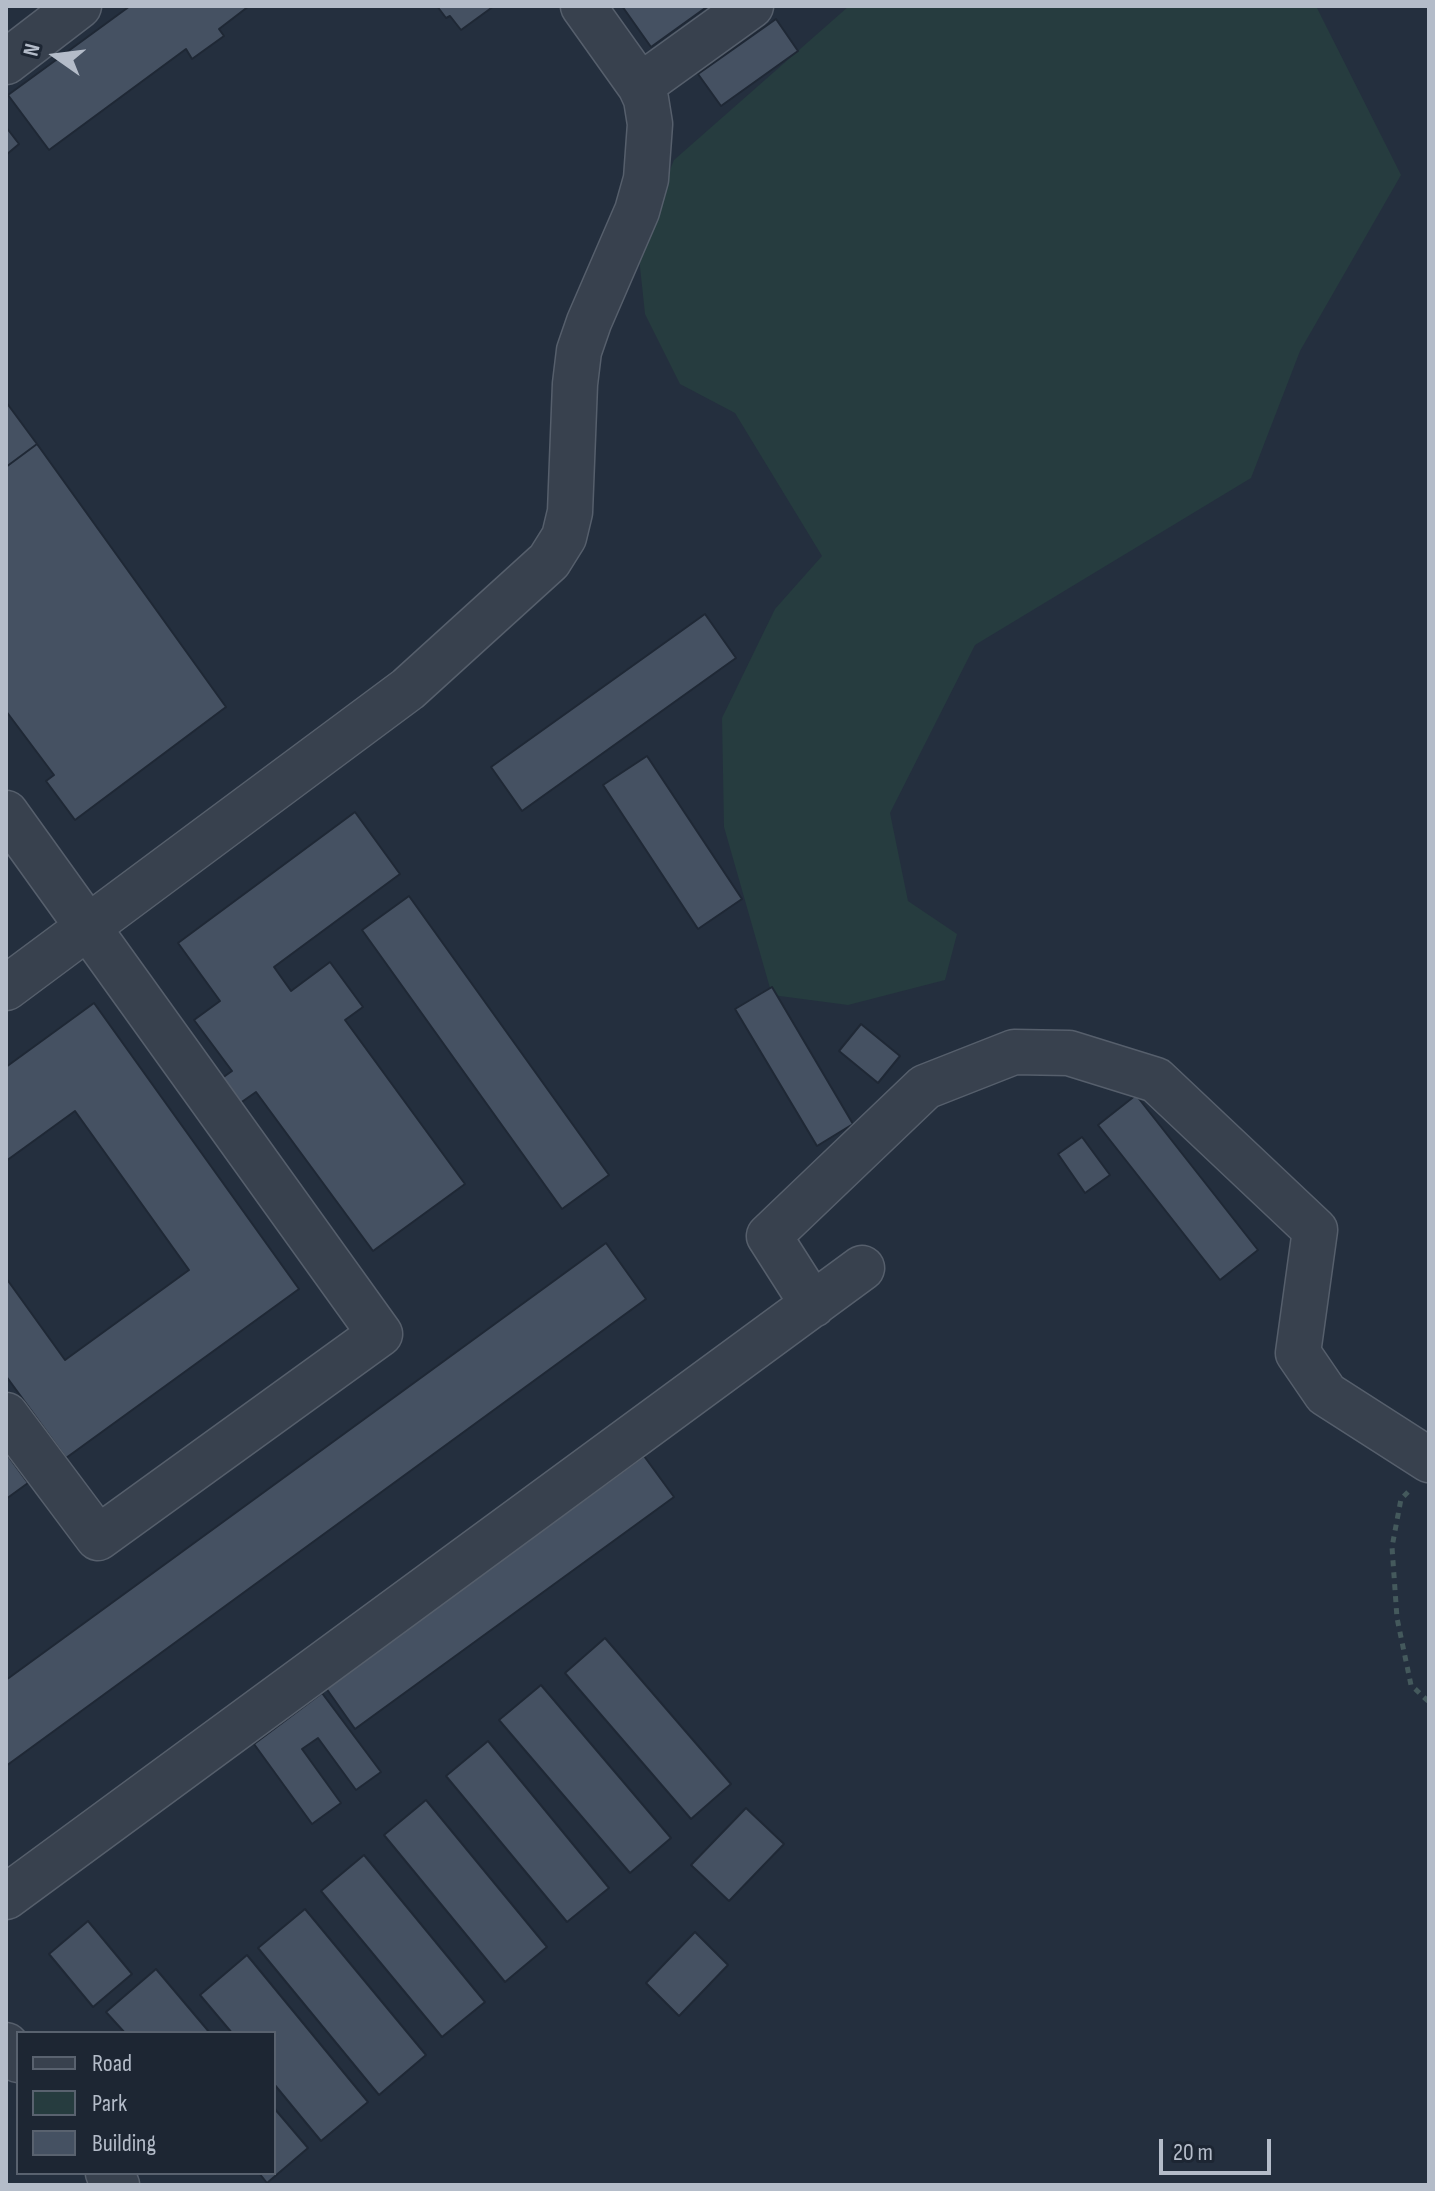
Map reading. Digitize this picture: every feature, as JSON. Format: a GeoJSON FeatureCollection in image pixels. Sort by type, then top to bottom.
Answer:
{"type":"FeatureCollection","features":[{"type":"Feature","properties":{"kind":"street"},"geometry":{"type":"LineString","coordinates":[[6,62],[79,6]]}},
{"type":"Feature","properties":{"kind":"street"},"geometry":{"type":"LineString","coordinates":[[6,988],[408,689],[549,561],[564,537],[570,512],[579,351],[637,211],[646,179],[650,124],[646,99],[640,86],[583,6]]}},
{"type":"Feature","properties":{"kind":"street"},"geometry":{"type":"LineString","coordinates":[[640,86],[751,6]]}},
{"type":"Feature","properties":{"kind":"street"},"geometry":{"type":"LineString","coordinates":[[6,813],[380,1334],[98,1538],[6,1415]]}},
{"type":"Feature","properties":{"kind":"street"},"geometry":{"type":"LineString","coordinates":[[813,1305],[769,1236],[925,1087],[1014,1052],[1069,1053],[1156,1080],[1315,1230],[1298,1353],[1326,1394],[1420,1475]]}},
{"type":"Feature","properties":{"kind":"street"},"geometry":{"type":"LineString","coordinates":[[6,1897],[862,1268]]}},
{"type":"Feature","properties":{"kind":"path"},"geometry":{"type":"LineString","coordinates":[[1420,1475],[1401,1499],[1392,1547],[1397,1618],[1411,1685],[1429,1702]]}},
{"type":"Feature","properties":{"kind":"green space"},"geometry":{"type":"Polygon","coordinates":[[[849,6],[1316,6],[1401,175],[1300,351],[1251,478],[975,645],[890,813],[908,901],[957,934],[945,980],[848,1005],[772,995],[724,827],[722,718],[775,609],[822,556],[735,413],[680,384],[645,314],[638,248],[674,160],[849,6]]]}},
{"type":"Feature","properties":{"kind":"building"},"geometry":{"type":"Polygon","coordinates":[[[130,6],[249,6],[219,29],[224,36],[192,59],[186,49],[49,150],[8,95],[130,6]]]}},
{"type":"Feature","properties":{"kind":"building"},"geometry":{"type":"Polygon","coordinates":[[[437,6],[494,6],[461,30],[437,6]]]}},
{"type":"Feature","properties":{"kind":"building"},"geometry":{"type":"Polygon","coordinates":[[[622,6],[708,6],[651,47],[622,6]]]}},
{"type":"Feature","properties":{"kind":"building"},"geometry":{"type":"Polygon","coordinates":[[[776,19],[798,51],[721,106],[698,74],[776,19]]]}},
{"type":"Feature","properties":{"kind":"building"},"geometry":{"type":"Polygon","coordinates":[[[6,127],[19,144],[6,155],[6,127]]]}},
{"type":"Feature","properties":{"kind":"building"},"geometry":{"type":"Polygon","coordinates":[[[6,402],[37,444],[6,467],[6,402]]]}},
{"type":"Feature","properties":{"kind":"building"},"geometry":{"type":"Polygon","coordinates":[[[37,444],[226,707],[75,820],[46,781],[54,775],[6,711],[6,467],[37,444]]]}},
{"type":"Feature","properties":{"kind":"building"},"geometry":{"type":"Polygon","coordinates":[[[705,614],[736,658],[522,811],[491,767],[705,614]]]}},
{"type":"Feature","properties":{"kind":"building"},"geometry":{"type":"Polygon","coordinates":[[[647,756],[742,899],[698,929],[603,785],[647,756]]]}},
{"type":"Feature","properties":{"kind":"building"},"geometry":{"type":"Polygon","coordinates":[[[355,812],[400,874],[274,967],[291,991],[330,962],[363,1007],[345,1020],[465,1184],[373,1251],[256,1092],[236,1106],[218,1081],[232,1071],[194,1020],[220,1001],[178,943],[355,812]]]}},
{"type":"Feature","properties":{"kind":"building"},"geometry":{"type":"Polygon","coordinates":[[[409,896],[609,1175],[562,1209],[362,930],[409,896]]]}},
{"type":"Feature","properties":{"kind":"building"},"geometry":{"type":"Polygon","coordinates":[[[772,987],[853,1124],[817,1146],[735,1009],[772,987]]]}},
{"type":"Feature","properties":{"kind":"building"},"geometry":{"type":"Polygon","coordinates":[[[94,1003],[299,1289],[66,1458],[6,1376],[6,1278],[65,1360],[189,1270],[75,1111],[6,1161],[6,1067],[94,1003]]]}},
{"type":"Feature","properties":{"kind":"building"},"geometry":{"type":"Polygon","coordinates":[[[861,1024],[900,1056],[878,1083],[839,1051],[861,1024]]]}},
{"type":"Feature","properties":{"kind":"building"},"geometry":{"type":"Polygon","coordinates":[[[1136,1095],[1258,1250],[1220,1280],[1098,1125],[1136,1095]]]}},
{"type":"Feature","properties":{"kind":"building"},"geometry":{"type":"Polygon","coordinates":[[[1082,1137],[1110,1175],[1085,1193],[1058,1154],[1082,1137]]]}},
{"type":"Feature","properties":{"kind":"building"},"geometry":{"type":"Polygon","coordinates":[[[606,1243],[646,1299],[6,1766],[6,1680],[606,1243]]]}},
{"type":"Feature","properties":{"kind":"building"},"geometry":{"type":"Polygon","coordinates":[[[6,1453],[28,1483],[6,1499],[6,1453]]]}},
{"type":"Feature","properties":{"kind":"building"},"geometry":{"type":"Polygon","coordinates":[[[644,1456],[674,1497],[355,1729],[326,1688],[644,1456]]]}},
{"type":"Feature","properties":{"kind":"building"},"geometry":{"type":"Polygon","coordinates":[[[605,1638],[731,1784],[691,1819],[565,1673],[605,1638]]]}},
{"type":"Feature","properties":{"kind":"building"},"geometry":{"type":"Polygon","coordinates":[[[541,1685],[671,1838],[630,1873],[499,1720],[541,1685]]]}},
{"type":"Feature","properties":{"kind":"building"},"geometry":{"type":"Polygon","coordinates":[[[322,1693],[381,1772],[356,1790],[318,1738],[302,1749],[341,1803],[312,1824],[254,1744],[322,1693]]]}},
{"type":"Feature","properties":{"kind":"building"},"geometry":{"type":"Polygon","coordinates":[[[488,1741],[609,1888],[567,1922],[446,1776],[488,1741]]]}},
{"type":"Feature","properties":{"kind":"building"},"geometry":{"type":"Polygon","coordinates":[[[426,1800],[547,1947],[505,1982],[384,1835],[426,1800]]]}},
{"type":"Feature","properties":{"kind":"building"},"geometry":{"type":"Polygon","coordinates":[[[746,1808],[784,1844],[729,1901],[691,1865],[746,1808]]]}},
{"type":"Feature","properties":{"kind":"building"},"geometry":{"type":"Polygon","coordinates":[[[364,1855],[485,2002],[442,2037],[321,1891],[364,1855]]]}},
{"type":"Feature","properties":{"kind":"building"},"geometry":{"type":"Polygon","coordinates":[[[305,1909],[426,2055],[379,2095],[258,1948],[305,1909]]]}},
{"type":"Feature","properties":{"kind":"building"},"geometry":{"type":"Polygon","coordinates":[[[88,1921],[132,1974],[93,2007],[49,1954],[88,1921]]]}},
{"type":"Feature","properties":{"kind":"building"},"geometry":{"type":"Polygon","coordinates":[[[695,1932],[728,1965],[679,2016],[646,1983],[695,1932]]]}},
{"type":"Feature","properties":{"kind":"building"},"geometry":{"type":"Polygon","coordinates":[[[247,1955],[368,2102],[321,2141],[276,2086],[276,2031],[230,2031],[200,1995],[247,1955]]]}},
{"type":"Feature","properties":{"kind":"building"},"geometry":{"type":"Polygon","coordinates":[[[156,1969],[208,2031],[123,2031],[106,2012],[156,1969]]]}},
{"type":"Feature","properties":{"kind":"building"},"geometry":{"type":"Polygon","coordinates":[[[276,2110],[308,2148],[267,2183],[261,2175],[276,2175],[276,2110]]]}}]}
